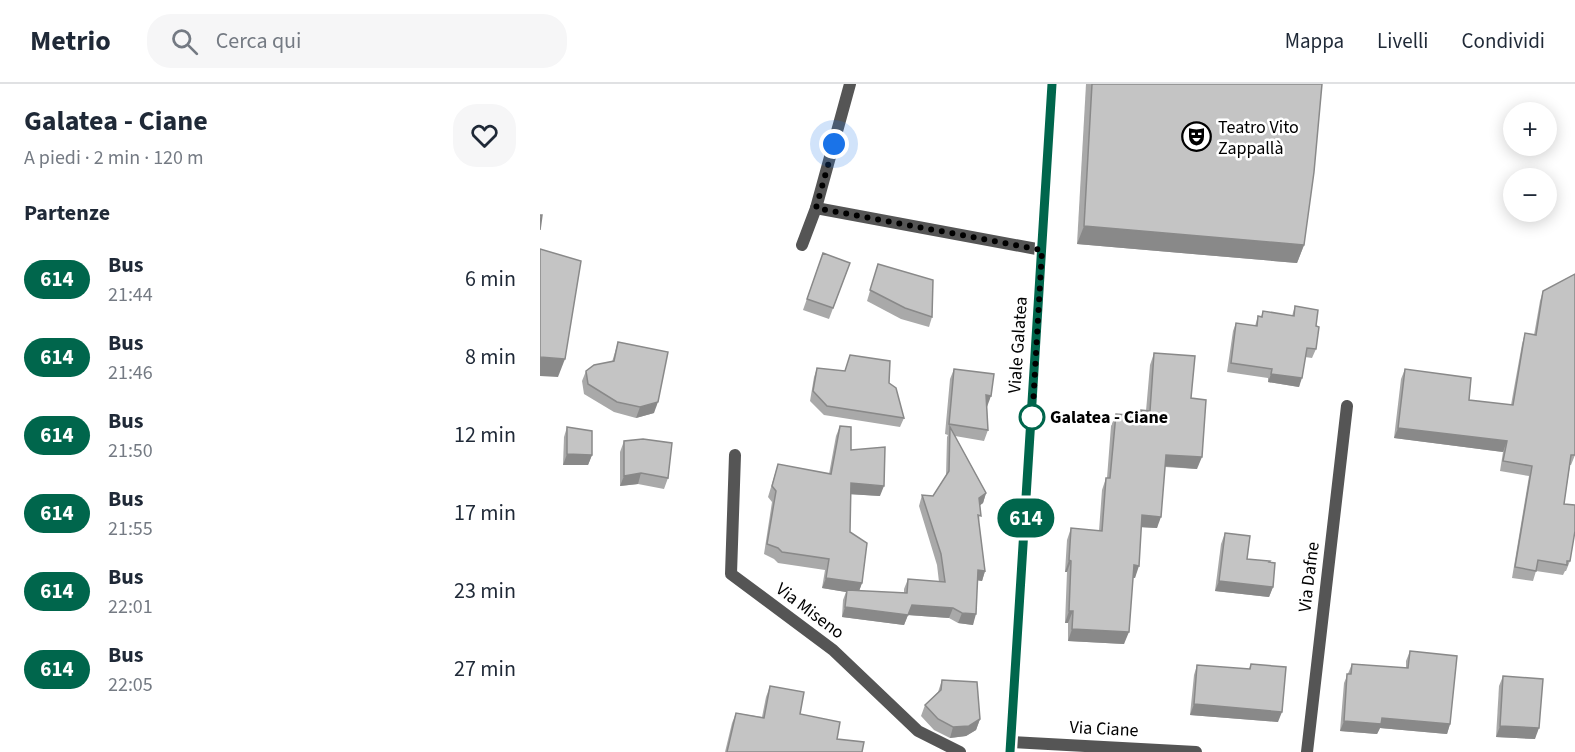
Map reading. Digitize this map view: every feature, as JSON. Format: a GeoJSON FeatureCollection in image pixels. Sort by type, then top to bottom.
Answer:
{"type":"FeatureCollection","features":[{"type":"Feature","properties":{"kind":"main road","name":"Viale Galatea"},"geometry":{"type":"LineString","coordinates":[[1010,747],[1052,84]]}},
{"type":"Feature","properties":{"kind":"street"},"geometry":{"type":"LineString","coordinates":[[802,245],[816,208],[850,84]]}},
{"type":"Feature","properties":{"kind":"street"},"geometry":{"type":"LineString","coordinates":[[816,208],[1042,250]]}},
{"type":"Feature","properties":{"kind":"street","name":"Via Dafne"},"geometry":{"type":"LineString","coordinates":[[1307,752],[1347,406]]}},
{"type":"Feature","properties":{"kind":"street","name":"Via Miseno"},"geometry":{"type":"LineString","coordinates":[[735,455],[731,574],[833,650],[918,731],[960,752]]}},
{"type":"Feature","properties":{"kind":"street","name":"Via Ciane"},"geometry":{"type":"LineString","coordinates":[[1010,747],[1196,752]]}},
{"type":"Feature","properties":{"kind":"building","name":"Teatro Vito Zappallà"},"geometry":{"type":"Polygon","coordinates":[[[1092,84],[1322,84],[1314,172],[1304,245],[1084,226],[1092,84]]]}},
{"type":"Feature","properties":{"kind":"building"},"geometry":{"type":"Polygon","coordinates":[[[540,249],[581,261],[565,359],[540,357],[540,249]]]}},
{"type":"Feature","properties":{"kind":"building"},"geometry":{"type":"Polygon","coordinates":[[[823,253],[850,263],[833,308],[807,299],[823,253]]]}},
{"type":"Feature","properties":{"kind":"building"},"geometry":{"type":"Polygon","coordinates":[[[878,264],[933,280],[932,317],[905,308],[870,290],[878,264]]]}},
{"type":"Feature","properties":{"kind":"building"},"geometry":{"type":"Polygon","coordinates":[[[1575,274],[1575,455],[1571,455],[1564,504],[1575,505],[1575,531],[1570,561],[1567,561],[1567,565],[1538,560],[1536,571],[1515,567],[1532,466],[1503,461],[1507,441],[1398,428],[1405,369],[1471,378],[1469,400],[1513,405],[1525,333],[1536,335],[1543,291],[1575,274]]]}},
{"type":"Feature","properties":{"kind":"building"},"geometry":{"type":"Polygon","coordinates":[[[1295,306],[1318,310],[1316,326],[1319,327],[1316,349],[1307,348],[1302,378],[1271,374],[1272,369],[1231,363],[1236,323],[1257,326],[1258,316],[1262,317],[1263,311],[1294,316],[1295,306]]]}},
{"type":"Feature","properties":{"kind":"building"},"geometry":{"type":"Polygon","coordinates":[[[618,342],[668,352],[658,402],[640,407],[617,402],[588,384],[586,371],[594,365],[614,361],[618,342]]]}},
{"type":"Feature","properties":{"kind":"building"},"geometry":{"type":"Polygon","coordinates":[[[1154,353],[1195,356],[1191,398],[1206,400],[1202,457],[1166,455],[1161,517],[1142,515],[1139,566],[1134,565],[1129,632],[1072,629],[1073,611],[1069,611],[1071,528],[1102,531],[1106,478],[1110,478],[1116,414],[1141,416],[1141,410],[1150,411],[1154,353]]]}},
{"type":"Feature","properties":{"kind":"building"},"geometry":{"type":"Polygon","coordinates":[[[850,355],[890,361],[889,383],[896,388],[904,418],[827,406],[813,391],[817,368],[845,371],[850,355]]]}},
{"type":"Feature","properties":{"kind":"building"},"geometry":{"type":"Polygon","coordinates":[[[954,369],[994,374],[991,396],[986,395],[988,430],[949,424],[954,369]]]}},
{"type":"Feature","properties":{"kind":"building"},"geometry":{"type":"Polygon","coordinates":[[[840,426],[851,427],[851,450],[885,447],[884,486],[851,483],[850,532],[867,543],[862,583],[826,578],[829,559],[782,552],[767,544],[776,491],[772,486],[778,464],[831,474],[840,426]]]}},
{"type":"Feature","properties":{"kind":"building"},"geometry":{"type":"Polygon","coordinates":[[[567,427],[592,431],[592,455],[567,454],[567,427]]]}},
{"type":"Feature","properties":{"kind":"building"},"geometry":{"type":"Polygon","coordinates":[[[950,427],[986,493],[979,498],[981,516],[978,515],[985,571],[978,570],[976,614],[962,613],[953,608],[912,605],[908,615],[845,607],[847,590],[907,593],[908,579],[945,582],[941,554],[922,495],[933,496],[949,471],[950,427]]]}},
{"type":"Feature","properties":{"kind":"building"},"geometry":{"type":"Polygon","coordinates":[[[643,439],[672,443],[668,478],[641,473],[624,476],[624,441],[643,439]]]}},
{"type":"Feature","properties":{"kind":"building"},"geometry":{"type":"Polygon","coordinates":[[[1225,533],[1250,536],[1247,559],[1275,563],[1273,587],[1219,581],[1225,533]]]}},
{"type":"Feature","properties":{"kind":"building"},"geometry":{"type":"Polygon","coordinates":[[[1410,651],[1457,656],[1450,724],[1382,718],[1381,724],[1344,721],[1347,674],[1351,674],[1352,664],[1408,668],[1410,651]]]}},
{"type":"Feature","properties":{"kind":"building"},"geometry":{"type":"Polygon","coordinates":[[[1251,664],[1286,667],[1282,712],[1194,704],[1197,665],[1250,669],[1251,664]]]}},
{"type":"Feature","properties":{"kind":"building"},"geometry":{"type":"Polygon","coordinates":[[[1503,676],[1543,679],[1539,728],[1500,726],[1503,676]]]}},
{"type":"Feature","properties":{"kind":"building"},"geometry":{"type":"Polygon","coordinates":[[[942,680],[977,682],[980,719],[969,726],[953,727],[938,719],[925,705],[941,690],[942,680]]]}},
{"type":"Feature","properties":{"kind":"building"},"geometry":{"type":"Polygon","coordinates":[[[770,686],[804,692],[800,714],[840,722],[837,739],[864,742],[862,752],[727,752],[736,713],[764,718],[770,686]]]}},
{"type":"Feature","properties":{"kind":"bus line","name":"614"},"geometry":{"type":"LineString","coordinates":[[1010,752],[1052,84]]}},
{"type":"Feature","properties":{"kind":"place","name":"Teatro Vito Zappallà"},"geometry":{"type":"Point","coordinates":[1197,137]}},
{"type":"Feature","properties":{"kind":"place","name":"Galatea - Ciane"},"geometry":{"type":"Point","coordinates":[1032,417]}},
{"type":"Feature","properties":{"kind":"route"},"geometry":{"type":"LineString","coordinates":[[834,144],[816,208],[1042,250],[1032,423],[1032,417]]}}]}
